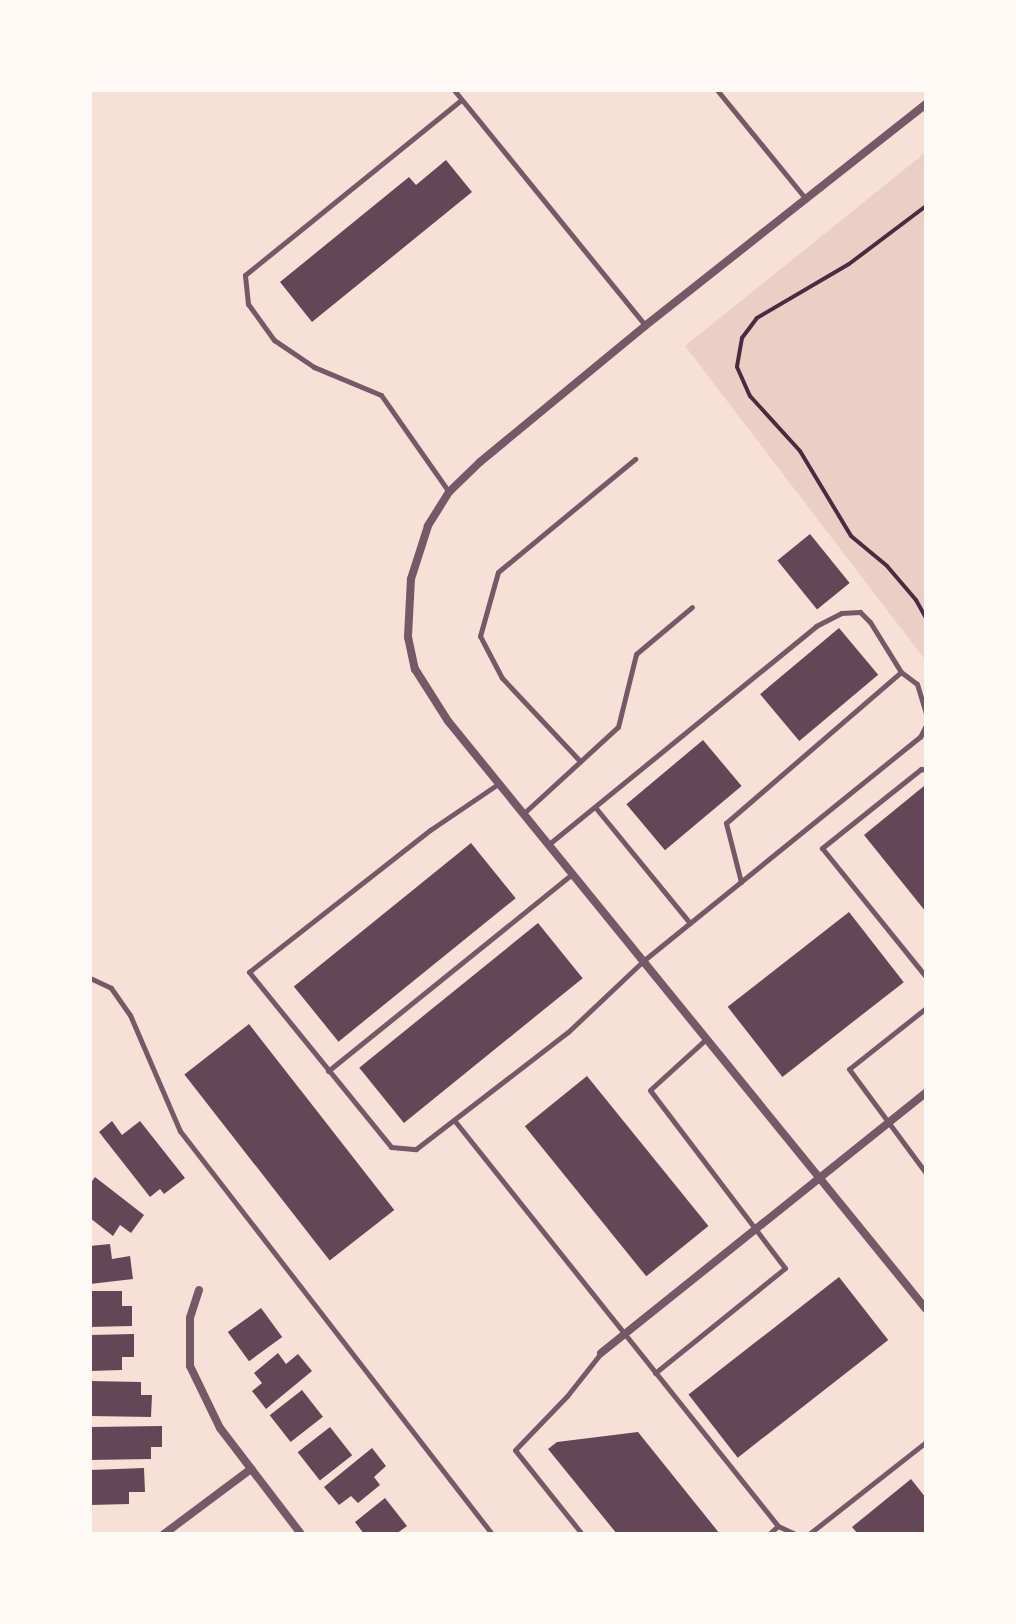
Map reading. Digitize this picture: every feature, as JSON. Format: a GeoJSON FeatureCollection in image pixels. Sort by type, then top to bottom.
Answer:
{"type":"FeatureCollection","features":[{"type":"Feature","properties":{"kind":"street"},"geometry":{"type":"LineString","coordinates":[[926,104],[645,326],[480,462],[449,492],[428,526],[411,579],[408,637],[415,669],[448,721],[926,1309]]}},
{"type":"Feature","properties":{"kind":"street"},"geometry":{"type":"LineString","coordinates":[[601,1353],[926,1093]]}},
{"type":"Feature","properties":{"kind":"street"},"geometry":{"type":"LineString","coordinates":[[199,1290],[190,1318],[190,1366],[220,1428],[301,1534]]}},
{"type":"Feature","properties":{"kind":"street"},"geometry":{"type":"LineString","coordinates":[[164,1534],[251,1469]]}},
{"type":"Feature","properties":{"kind":"lane"},"geometry":{"type":"LineString","coordinates":[[454,90],[645,326]]}},
{"type":"Feature","properties":{"kind":"lane"},"geometry":{"type":"LineString","coordinates":[[717,90],[806,199]]}},
{"type":"Feature","properties":{"kind":"lane"},"geometry":{"type":"LineString","coordinates":[[449,492],[381,395],[314,367],[274,340],[248,304],[245,275],[461,100]]}},
{"type":"Feature","properties":{"kind":"lane"},"geometry":{"type":"LineString","coordinates":[[580,761],[502,678],[480,636],[498,572],[635,459]]}},
{"type":"Feature","properties":{"kind":"lane"},"geometry":{"type":"LineString","coordinates":[[523,814],[618,727],[636,654],[692,607]]}},
{"type":"Feature","properties":{"kind":"lane"},"geometry":{"type":"LineString","coordinates":[[548,844],[816,626],[841,613],[860,612],[901,672],[917,684],[926,713]]}},
{"type":"Feature","properties":{"kind":"lane"},"geometry":{"type":"LineString","coordinates":[[741,882],[726,823],[901,672]]}},
{"type":"Feature","properties":{"kind":"lane"},"geometry":{"type":"LineString","coordinates":[[498,784],[430,830],[249,972],[391,1147],[416,1149],[568,1032],[643,961],[920,737],[926,725]]}},
{"type":"Feature","properties":{"kind":"lane"},"geometry":{"type":"LineString","coordinates":[[926,770],[921,769],[822,848],[926,977]]}},
{"type":"Feature","properties":{"kind":"lane"},"geometry":{"type":"LineString","coordinates":[[595,807],[690,923]]}},
{"type":"Feature","properties":{"kind":"lane"},"geometry":{"type":"LineString","coordinates":[[328,1071],[572,874]]}},
{"type":"Feature","properties":{"kind":"lane"},"geometry":{"type":"LineString","coordinates":[[90,978],[111,988],[130,1015],[180,1131],[492,1534]]}},
{"type":"Feature","properties":{"kind":"lane"},"geometry":{"type":"LineString","coordinates":[[926,1008],[849,1069],[926,1173]]}},
{"type":"Feature","properties":{"kind":"lane"},"geometry":{"type":"LineString","coordinates":[[655,1373],[785,1268],[650,1090],[706,1039]]}},
{"type":"Feature","properties":{"kind":"lane"},"geometry":{"type":"LineString","coordinates":[[454,1120],[778,1526],[795,1534]]}},
{"type":"Feature","properties":{"kind":"lane"},"geometry":{"type":"LineString","coordinates":[[582,1534],[515,1450],[567,1396],[601,1353]]}},
{"type":"Feature","properties":{"kind":"lane"},"geometry":{"type":"LineString","coordinates":[[809,1534],[926,1442]]}},
{"type":"Feature","properties":{"kind":"lane"},"geometry":{"type":"LineString","coordinates":[[769,1534],[778,1526]]}},
{"type":"Feature","properties":{"kind":"path"},"geometry":{"type":"LineString","coordinates":[[926,206],[849,264],[757,318],[742,338],[737,367],[750,396],[800,451],[851,536],[887,566],[916,600],[926,618]]}},
{"type":"Feature","properties":{"kind":"shaded area"},"geometry":{"type":"Polygon","coordinates":[[[926,152],[926,661],[685,346],[926,152]]]}},
{"type":"Feature","properties":{"kind":"building"},"geometry":{"type":"Polygon","coordinates":[[[446,160],[472,192],[312,322],[280,282],[409,177],[416,185],[446,160]]]}},
{"type":"Feature","properties":{"kind":"building"},"geometry":{"type":"Polygon","coordinates":[[[810,534],[850,583],[817,609],[777,560],[810,534]]]}},
{"type":"Feature","properties":{"kind":"building"},"geometry":{"type":"Polygon","coordinates":[[[839,628],[878,675],[799,741],[760,694],[839,628]]]}},
{"type":"Feature","properties":{"kind":"building"},"geometry":{"type":"Polygon","coordinates":[[[703,740],[742,786],[665,850],[626,804],[703,740]]]}},
{"type":"Feature","properties":{"kind":"building"},"geometry":{"type":"Polygon","coordinates":[[[924,786],[926,789],[926,912],[864,835],[924,786]]]}},
{"type":"Feature","properties":{"kind":"building"},"geometry":{"type":"Polygon","coordinates":[[[471,843],[516,898],[338,1042],[294,986],[471,843]]]}},
{"type":"Feature","properties":{"kind":"building"},"geometry":{"type":"Polygon","coordinates":[[[849,912],[904,982],[782,1077],[728,1007],[849,912]]]}},
{"type":"Feature","properties":{"kind":"building"},"geometry":{"type":"Polygon","coordinates":[[[538,923],[583,978],[404,1123],[359,1068],[538,923]]]}},
{"type":"Feature","properties":{"kind":"building"},"geometry":{"type":"Polygon","coordinates":[[[249,1024],[394,1210],[330,1260],[184,1074],[249,1024]]]}},
{"type":"Feature","properties":{"kind":"building"},"geometry":{"type":"Polygon","coordinates":[[[587,1076],[708,1226],[646,1276],[525,1126],[587,1076]]]}},
{"type":"Feature","properties":{"kind":"building"},"geometry":{"type":"Polygon","coordinates":[[[112,1121],[122,1135],[140,1121],[185,1178],[164,1194],[160,1189],[150,1197],[99,1132],[112,1121]]]}},
{"type":"Feature","properties":{"kind":"building"},"geometry":{"type":"Polygon","coordinates":[[[95,1177],[144,1215],[131,1233],[120,1225],[113,1236],[90,1218],[90,1184],[95,1177]]]}},
{"type":"Feature","properties":{"kind":"building"},"geometry":{"type":"Polygon","coordinates":[[[110,1244],[112,1259],[130,1256],[133,1279],[90,1284],[90,1246],[110,1244]]]}},
{"type":"Feature","properties":{"kind":"building"},"geometry":{"type":"Polygon","coordinates":[[[839,1277],[888,1340],[738,1458],[688,1395],[839,1277]]]}},
{"type":"Feature","properties":{"kind":"building"},"geometry":{"type":"Polygon","coordinates":[[[90,1291],[122,1291],[122,1306],[132,1306],[132,1326],[90,1327],[90,1291]]]}},
{"type":"Feature","properties":{"kind":"building"},"geometry":{"type":"Polygon","coordinates":[[[261,1308],[282,1337],[249,1361],[228,1332],[261,1308]]]}},
{"type":"Feature","properties":{"kind":"building"},"geometry":{"type":"Polygon","coordinates":[[[134,1334],[134,1357],[122,1357],[122,1370],[90,1371],[90,1335],[134,1334]]]}},
{"type":"Feature","properties":{"kind":"building"},"geometry":{"type":"Polygon","coordinates":[[[278,1353],[286,1364],[298,1354],[312,1371],[266,1409],[252,1391],[262,1383],[254,1373],[278,1353]]]}},
{"type":"Feature","properties":{"kind":"building"},"geometry":{"type":"Polygon","coordinates":[[[90,1381],[141,1382],[141,1395],[152,1395],[151,1417],[90,1416],[90,1381]]]}},
{"type":"Feature","properties":{"kind":"building"},"geometry":{"type":"Polygon","coordinates":[[[302,1390],[323,1417],[291,1442],[270,1415],[302,1390]]]}},
{"type":"Feature","properties":{"kind":"building"},"geometry":{"type":"Polygon","coordinates":[[[162,1426],[162,1447],[151,1447],[151,1459],[90,1460],[90,1427],[162,1426]]]}},
{"type":"Feature","properties":{"kind":"building"},"geometry":{"type":"Polygon","coordinates":[[[330,1427],[352,1455],[320,1481],[298,1452],[330,1427]]]}},
{"type":"Feature","properties":{"kind":"building"},"geometry":{"type":"Polygon","coordinates":[[[638,1432],[720,1534],[617,1534],[548,1449],[557,1442],[638,1432]]]}},
{"type":"Feature","properties":{"kind":"building"},"geometry":{"type":"Polygon","coordinates":[[[372,1448],[386,1466],[374,1477],[380,1485],[358,1503],[351,1496],[339,1505],[324,1487],[372,1448]]]}},
{"type":"Feature","properties":{"kind":"building"},"geometry":{"type":"Polygon","coordinates":[[[144,1468],[145,1492],[129,1492],[129,1504],[90,1505],[90,1470],[144,1468]]]}},
{"type":"Feature","properties":{"kind":"building"},"geometry":{"type":"Polygon","coordinates":[[[911,1479],[926,1498],[926,1534],[858,1534],[852,1527],[911,1479]]]}},
{"type":"Feature","properties":{"kind":"building"},"geometry":{"type":"Polygon","coordinates":[[[385,1498],[407,1526],[396,1534],[364,1534],[355,1522],[385,1498]]]}}]}
